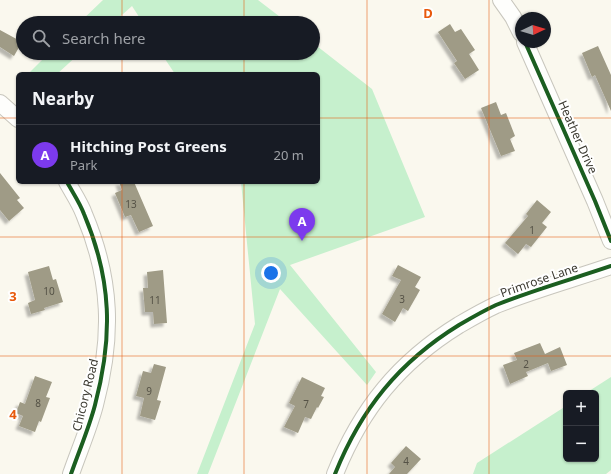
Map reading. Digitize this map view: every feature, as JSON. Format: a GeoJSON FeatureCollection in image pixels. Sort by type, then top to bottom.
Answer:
{"type":"FeatureCollection","features":[{"type":"Feature","properties":{"kind":"street"},"geometry":{"type":"LineString","coordinates":[[500,0],[515,21]]}},
{"type":"Feature","properties":{"kind":"street","name":"Heather Drive"},"geometry":{"type":"LineString","coordinates":[[528,48],[611,241]]}},
{"type":"Feature","properties":{"kind":"street"},"geometry":{"type":"LineString","coordinates":[[0,103],[16,116]]}},
{"type":"Feature","properties":{"kind":"street","name":"Chicory Road"},"geometry":{"type":"LineString","coordinates":[[68,184],[84,213],[98,251],[106,290],[108,327],[104,367],[95,406],[70,474]]}},
{"type":"Feature","properties":{"kind":"street","name":"Primrose Lane"},"geometry":{"type":"LineString","coordinates":[[335,474],[350,440],[378,396],[410,361],[426,347],[461,324],[495,306],[523,295],[611,266]]}},
{"type":"Feature","properties":{"kind":"green space"},"geometry":{"type":"Polygon","coordinates":[[[103,0],[258,0],[279,16],[138,16],[132,6],[121,16],[86,16],[103,0]]]}},
{"type":"Feature","properties":{"kind":"green space"},"geometry":{"type":"Polygon","coordinates":[[[320,48],[372,89],[425,217],[290,265],[376,372],[367,385],[280,289],[208,474],[197,474],[255,324],[241,184],[320,184],[320,72],[174,72],[166,60],[320,60],[320,48]]]}},
{"type":"Feature","properties":{"kind":"green space"},"geometry":{"type":"Polygon","coordinates":[[[42,60],[72,60],[59,72],[30,72],[42,60]]]}},
{"type":"Feature","properties":{"kind":"green space"},"geometry":{"type":"Polygon","coordinates":[[[611,377],[611,470],[606,474],[473,474],[477,463],[563,408],[563,462],[599,462],[599,390],[591,390],[611,377]]]}},
{"type":"Feature","properties":{"kind":"building"},"geometry":{"type":"Polygon","coordinates":[[[450,24],[455,32],[461,29],[475,50],[469,54],[479,70],[465,79],[454,63],[457,61],[438,32],[450,24]]]}},
{"type":"Feature","properties":{"kind":"building"},"geometry":{"type":"Polygon","coordinates":[[[0,30],[16,39],[16,52],[14,56],[0,47],[0,30]]]}},
{"type":"Feature","properties":{"kind":"building"},"geometry":{"type":"Polygon","coordinates":[[[598,46],[611,75],[611,111],[595,75],[592,77],[582,53],[598,46]]]}},
{"type":"Feature","properties":{"kind":"building"},"geometry":{"type":"Polygon","coordinates":[[[496,102],[501,115],[506,113],[515,136],[510,139],[515,151],[501,156],[481,108],[496,102]]]}},
{"type":"Feature","properties":{"kind":"building"},"geometry":{"type":"Polygon","coordinates":[[[0,173],[20,198],[17,200],[24,208],[9,221],[0,210],[0,173]]]}},
{"type":"Feature","properties":{"kind":"building"},"geometry":{"type":"Polygon","coordinates":[[[120,184],[135,184],[153,226],[139,232],[131,215],[125,217],[115,193],[122,190],[120,184]]]}},
{"type":"Feature","properties":{"kind":"building"},"geometry":{"type":"Polygon","coordinates":[[[537,200],[551,212],[542,223],[547,227],[531,247],[526,244],[518,254],[505,243],[528,216],[526,214],[537,200]]]}},
{"type":"Feature","properties":{"kind":"building"},"geometry":{"type":"Polygon","coordinates":[[[398,265],[421,277],[415,287],[420,290],[408,311],[403,308],[395,322],[382,314],[401,280],[392,276],[398,265]]]}},
{"type":"Feature","properties":{"kind":"building"},"geometry":{"type":"Polygon","coordinates":[[[49,266],[53,280],[56,279],[63,302],[31,314],[28,303],[35,300],[28,272],[49,266]]]}},
{"type":"Feature","properties":{"kind":"building"},"geometry":{"type":"Polygon","coordinates":[[[163,270],[167,323],[154,324],[153,312],[145,312],[143,288],[148,288],[147,272],[163,270]]]}},
{"type":"Feature","properties":{"kind":"building"},"geometry":{"type":"Polygon","coordinates":[[[540,343],[545,354],[560,347],[567,365],[551,371],[548,363],[526,372],[528,376],[510,384],[503,365],[517,360],[514,353],[540,343]]]}},
{"type":"Feature","properties":{"kind":"building"},"geometry":{"type":"Polygon","coordinates":[[[154,364],[166,367],[157,400],[161,401],[155,420],[140,416],[144,398],[136,396],[143,371],[151,373],[154,364]]]}},
{"type":"Feature","properties":{"kind":"building"},"geometry":{"type":"Polygon","coordinates":[[[35,376],[52,382],[46,397],[50,398],[41,422],[39,421],[35,432],[19,426],[23,416],[16,413],[20,402],[25,404],[35,376]]]}},
{"type":"Feature","properties":{"kind":"building"},"geometry":{"type":"Polygon","coordinates":[[[302,377],[325,388],[321,396],[324,397],[318,408],[317,407],[311,419],[305,417],[298,433],[284,427],[295,406],[289,403],[302,377]]]}},
{"type":"Feature","properties":{"kind":"building"},"geometry":{"type":"Polygon","coordinates":[[[406,446],[421,459],[407,474],[389,474],[395,467],[391,463],[406,446]]]}},
{"type":"Feature","properties":{"kind":"cycle path"},"geometry":{"type":"LineString","coordinates":[[528,48],[611,241]]}},
{"type":"Feature","properties":{"kind":"cycle path"},"geometry":{"type":"LineString","coordinates":[[68,184],[80,206],[93,238],[105,286],[107,309],[105,356],[101,380],[90,422],[71,474]]}},
{"type":"Feature","properties":{"kind":"cycle path"},"geometry":{"type":"LineString","coordinates":[[335,474],[345,450],[357,428],[384,389],[400,371],[438,339],[459,325],[496,305],[539,289],[611,266]]}},
{"type":"Feature","properties":{"kind":"place","name":"Hitching Post Greens"},"geometry":{"type":"Point","coordinates":[302,241]}}]}
